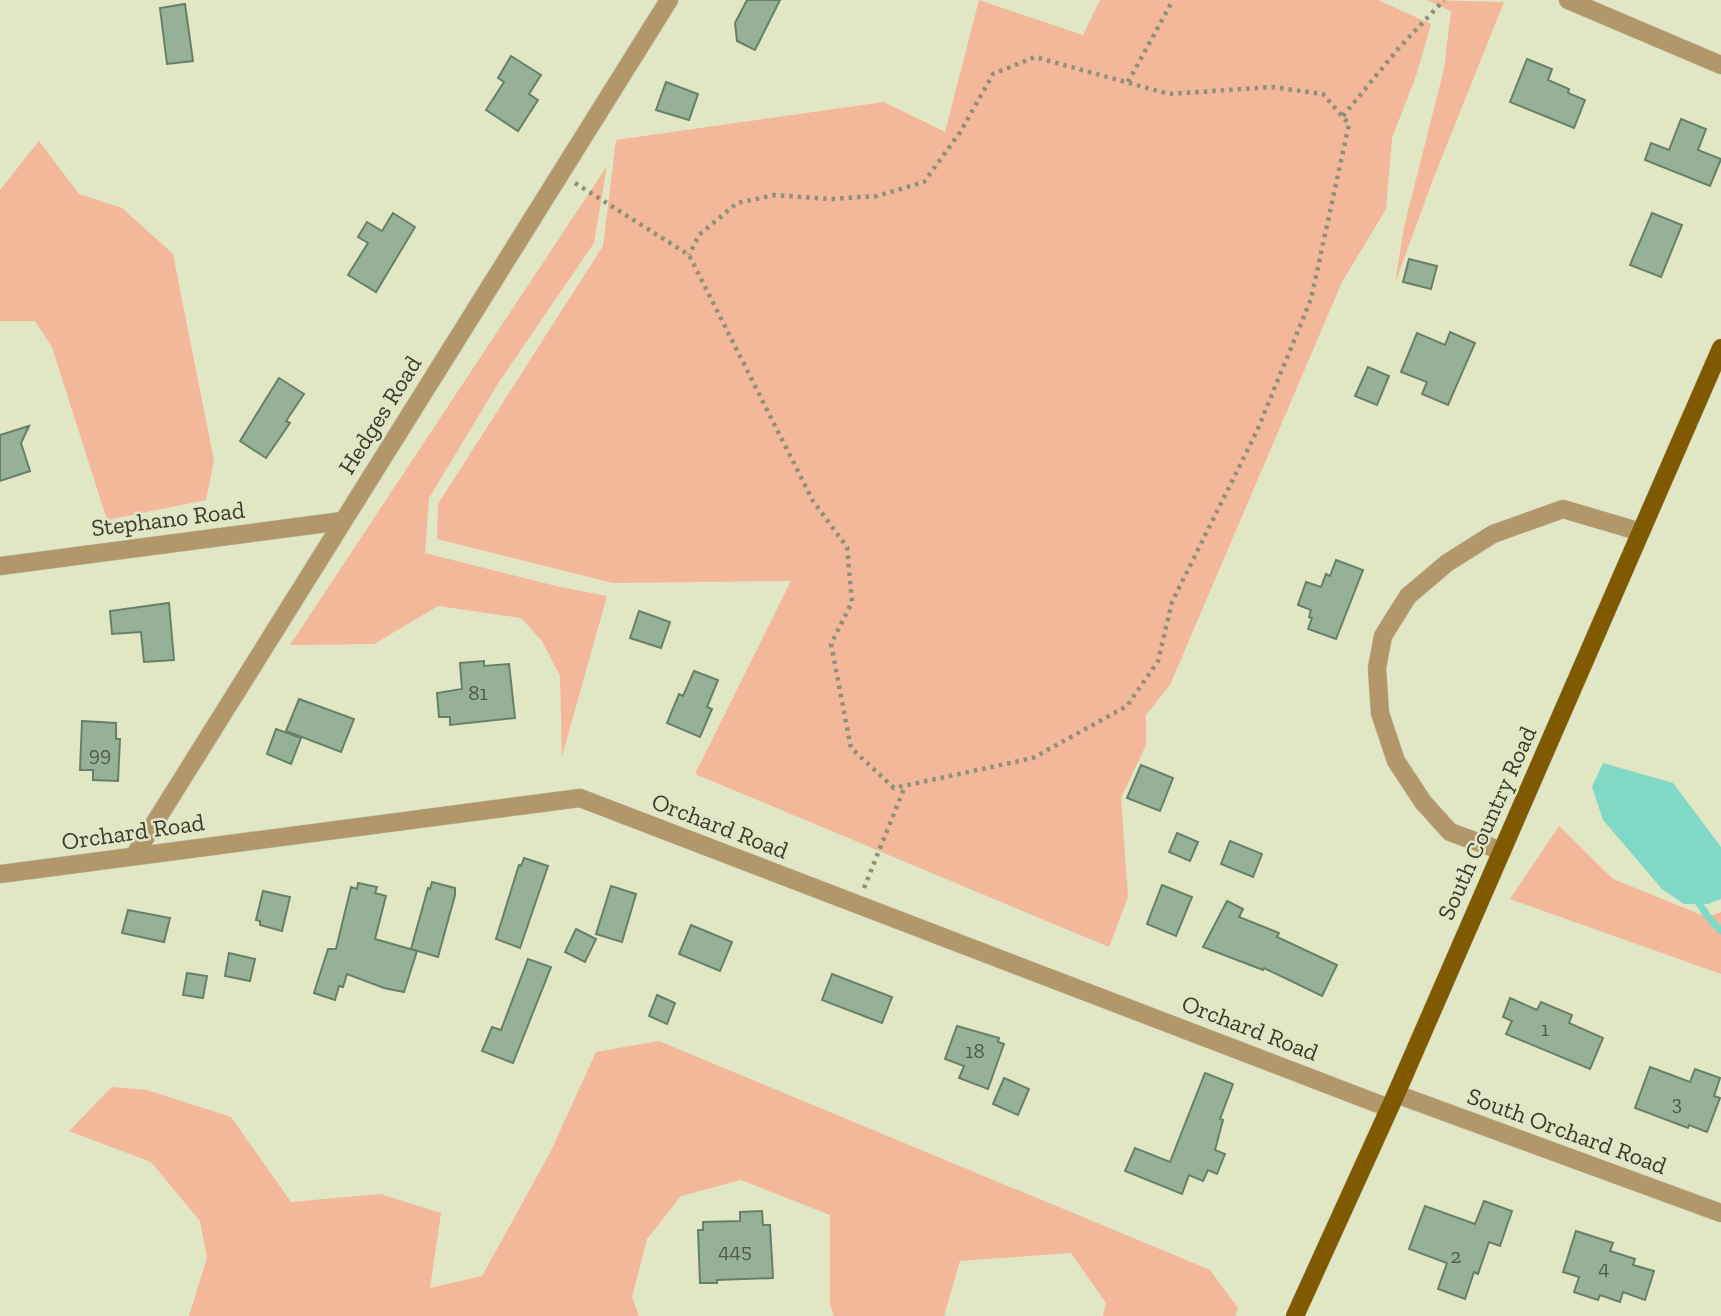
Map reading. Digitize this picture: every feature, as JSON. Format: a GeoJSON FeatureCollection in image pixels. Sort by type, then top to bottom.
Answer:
{"type":"FeatureCollection","features":[{"type":"Feature","properties":{"kind":"main road","name":"South Country Road"},"geometry":{"type":"LineString","coordinates":[[1295,1316],[1392,1101],[1721,348]]}},
{"type":"Feature","properties":{"kind":"street","name":"Hedges Road"},"geometry":{"type":"LineString","coordinates":[[134,856],[669,0]]}},
{"type":"Feature","properties":{"kind":"street"},"geometry":{"type":"LineString","coordinates":[[1568,0],[1721,65]]}},
{"type":"Feature","properties":{"kind":"street"},"geometry":{"type":"LineString","coordinates":[[1502,851],[1450,832],[1423,802],[1396,761],[1380,713],[1377,668],[1383,636],[1408,596],[1447,563],[1493,534],[1563,509],[1641,532]]}},
{"type":"Feature","properties":{"kind":"street","name":"Stephano Road"},"geometry":{"type":"LineString","coordinates":[[0,566],[342,521]]}},
{"type":"Feature","properties":{"kind":"street","name":"Orchard Road"},"geometry":{"type":"LineString","coordinates":[[0,874],[580,798],[857,905],[1392,1101]]}},
{"type":"Feature","properties":{"kind":"street","name":"South Orchard Road"},"geometry":{"type":"LineString","coordinates":[[1392,1101],[1721,1213]]}},
{"type":"Feature","properties":{"kind":"path"},"geometry":{"type":"LineString","coordinates":[[1128,82],[1173,0]]}},
{"type":"Feature","properties":{"kind":"path"},"geometry":{"type":"LineString","coordinates":[[1343,116],[1398,49],[1444,0]]}},
{"type":"Feature","properties":{"kind":"path"},"geometry":{"type":"LineString","coordinates":[[560,173],[689,256],[813,501],[847,547],[852,601],[831,644],[850,748],[894,788],[1034,758],[1127,706],[1158,662],[1172,602],[1257,431],[1311,299],[1349,124],[1323,94],[1272,87],[1169,94],[1035,57],[993,74],[961,131],[925,182],[877,196],[830,199],[775,195],[737,203],[699,235],[689,256]]}},
{"type":"Feature","properties":{"kind":"path"},"geometry":{"type":"LineString","coordinates":[[857,905],[905,785]]}},
{"type":"Feature","properties":{"kind":"shaded area"},"geometry":{"type":"Polygon","coordinates":[[[979,0],[1083,35],[1100,0],[1378,0],[1431,24],[1417,73],[1392,138],[1386,209],[1342,282],[1170,685],[1146,715],[1146,745],[1121,798],[1128,897],[1109,947],[695,774],[791,581],[613,583],[437,539],[438,504],[603,246],[616,140],[884,102],[945,132],[979,0]]]}},
{"type":"Feature","properties":{"kind":"shaded area"},"geometry":{"type":"Polygon","coordinates":[[[1427,0],[1504,2],[1395,283],[1404,227],[1444,69],[1451,11],[1427,0]]]}},
{"type":"Feature","properties":{"kind":"shaded area"},"geometry":{"type":"Polygon","coordinates":[[[39,141],[79,194],[122,208],[173,254],[214,461],[206,500],[107,520],[52,347],[35,321],[0,321],[0,190],[39,141]]]}},
{"type":"Feature","properties":{"kind":"shaded area"},"geometry":{"type":"Polygon","coordinates":[[[607,166],[594,243],[499,382],[429,498],[425,553],[607,596],[562,756],[560,676],[542,641],[521,618],[438,606],[374,644],[290,645],[607,166]]]}},
{"type":"Feature","properties":{"kind":"shaded area"},"geometry":{"type":"Polygon","coordinates":[[[1559,826],[1613,879],[1707,917],[1721,912],[1721,974],[1510,899],[1559,826]]]}},
{"type":"Feature","properties":{"kind":"shaded area"},"geometry":{"type":"Polygon","coordinates":[[[659,1041],[1210,1270],[1238,1308],[1235,1316],[1103,1316],[1106,1303],[1071,1253],[960,1261],[944,1316],[834,1316],[830,1305],[830,1215],[741,1180],[681,1196],[647,1239],[632,1297],[639,1316],[189,1316],[207,1258],[200,1221],[151,1162],[69,1131],[112,1087],[147,1090],[231,1117],[291,1202],[380,1194],[441,1213],[430,1288],[482,1276],[550,1153],[596,1052],[659,1041]]]}},
{"type":"Feature","properties":{"kind":"water"},"geometry":{"type":"Polygon","coordinates":[[[1603,763],[1673,783],[1721,847],[1721,899],[1708,904],[1684,904],[1662,889],[1603,820],[1592,787],[1603,763]]]}},
{"type":"Feature","properties":{"kind":"building"},"geometry":{"type":"Polygon","coordinates":[[[747,0],[780,0],[755,50],[737,41],[735,23],[747,0]]]}},
{"type":"Feature","properties":{"kind":"building"},"geometry":{"type":"Polygon","coordinates":[[[185,4],[193,61],[167,64],[160,8],[185,4]]]}},
{"type":"Feature","properties":{"kind":"building"},"geometry":{"type":"Polygon","coordinates":[[[511,56],[541,75],[529,94],[538,100],[518,131],[486,110],[504,82],[498,78],[511,56]]]}},
{"type":"Feature","properties":{"kind":"building"},"geometry":{"type":"Polygon","coordinates":[[[1527,59],[1552,69],[1548,80],[1585,100],[1574,128],[1510,102],[1527,59]]]}},
{"type":"Feature","properties":{"kind":"building"},"geometry":{"type":"Polygon","coordinates":[[[666,82],[698,94],[689,120],[656,110],[666,82]]]}},
{"type":"Feature","properties":{"kind":"building"},"geometry":{"type":"Polygon","coordinates":[[[1681,119],[1706,129],[1698,150],[1721,159],[1710,186],[1645,160],[1651,143],[1669,150],[1681,119]]]}},
{"type":"Feature","properties":{"kind":"building"},"geometry":{"type":"Polygon","coordinates":[[[393,213],[415,227],[376,292],[348,275],[368,243],[358,237],[367,222],[382,231],[393,213]]]}},
{"type":"Feature","properties":{"kind":"building"},"geometry":{"type":"Polygon","coordinates":[[[1652,213],[1682,225],[1661,277],[1630,265],[1652,213]]]}},
{"type":"Feature","properties":{"kind":"building"},"geometry":{"type":"Polygon","coordinates":[[[1409,259],[1437,266],[1431,289],[1403,282],[1409,259]]]}},
{"type":"Feature","properties":{"kind":"building"},"geometry":{"type":"Polygon","coordinates":[[[1450,332],[1475,343],[1448,405],[1422,394],[1427,382],[1401,372],[1417,333],[1445,345],[1450,332]]]}},
{"type":"Feature","properties":{"kind":"building"},"geometry":{"type":"Polygon","coordinates":[[[1368,367],[1389,376],[1377,405],[1355,396],[1368,367]]]}},
{"type":"Feature","properties":{"kind":"building"},"geometry":{"type":"Polygon","coordinates":[[[279,378],[304,394],[286,421],[290,423],[266,458],[240,441],[279,378]]]}},
{"type":"Feature","properties":{"kind":"building"},"geometry":{"type":"Polygon","coordinates":[[[29,426],[21,443],[30,471],[0,481],[0,435],[29,426]]]}},
{"type":"Feature","properties":{"kind":"building"},"geometry":{"type":"Polygon","coordinates":[[[1336,560],[1363,570],[1336,639],[1308,629],[1312,618],[1309,617],[1311,610],[1298,605],[1306,582],[1321,587],[1326,574],[1330,576],[1336,560]]]}},
{"type":"Feature","properties":{"kind":"building"},"geometry":{"type":"Polygon","coordinates":[[[169,603],[174,660],[144,662],[141,632],[112,634],[110,611],[169,603]]]}},
{"type":"Feature","properties":{"kind":"building"},"geometry":{"type":"Polygon","coordinates":[[[639,611],[670,622],[661,648],[630,638],[639,611]]]}},
{"type":"Feature","properties":{"kind":"building"},"geometry":{"type":"Polygon","coordinates":[[[484,661],[484,666],[509,664],[515,718],[450,725],[450,717],[439,717],[437,693],[462,689],[460,663],[484,661]]]}},
{"type":"Feature","properties":{"kind":"building"},"geometry":{"type":"Polygon","coordinates":[[[694,671],[718,680],[707,707],[712,709],[700,737],[667,723],[679,694],[683,696],[694,671]]]}},
{"type":"Feature","properties":{"kind":"building"},"geometry":{"type":"Polygon","coordinates":[[[299,699],[354,719],[341,752],[286,731],[299,699]]]}},
{"type":"Feature","properties":{"kind":"building"},"geometry":{"type":"Polygon","coordinates":[[[82,721],[116,723],[116,739],[120,739],[118,781],[93,780],[93,770],[80,770],[82,721]]]}},
{"type":"Feature","properties":{"kind":"building"},"geometry":{"type":"Polygon","coordinates":[[[276,729],[301,738],[291,764],[267,754],[276,729]]]}},
{"type":"Feature","properties":{"kind":"building"},"geometry":{"type":"Polygon","coordinates":[[[1141,765],[1173,778],[1160,811],[1127,798],[1141,765]]]}},
{"type":"Feature","properties":{"kind":"building"},"geometry":{"type":"Polygon","coordinates":[[[1177,833],[1198,842],[1190,861],[1169,852],[1177,833]]]}},
{"type":"Feature","properties":{"kind":"building"},"geometry":{"type":"Polygon","coordinates":[[[1230,841],[1262,854],[1253,877],[1221,864],[1230,841]]]}},
{"type":"Feature","properties":{"kind":"building"},"geometry":{"type":"Polygon","coordinates":[[[524,858],[548,866],[520,948],[496,939],[519,865],[521,866],[524,858]]]}},
{"type":"Feature","properties":{"kind":"building"},"geometry":{"type":"Polygon","coordinates":[[[432,882],[455,888],[438,957],[411,949],[432,882]]]}},
{"type":"Feature","properties":{"kind":"building"},"geometry":{"type":"Polygon","coordinates":[[[358,883],[377,887],[375,893],[386,896],[375,939],[417,951],[404,992],[384,988],[347,974],[343,987],[339,986],[335,1000],[314,993],[328,949],[336,949],[351,887],[357,889],[358,883]]]}},
{"type":"Feature","properties":{"kind":"building"},"geometry":{"type":"Polygon","coordinates":[[[1162,885],[1192,897],[1176,936],[1147,924],[1162,885]]]}},
{"type":"Feature","properties":{"kind":"building"},"geometry":{"type":"Polygon","coordinates":[[[611,886],[636,894],[622,942],[596,934],[611,886]]]}},
{"type":"Feature","properties":{"kind":"building"},"geometry":{"type":"Polygon","coordinates":[[[263,891],[290,897],[282,931],[260,925],[260,921],[256,920],[263,891]]]}},
{"type":"Feature","properties":{"kind":"building"},"geometry":{"type":"Polygon","coordinates":[[[1227,901],[1243,909],[1239,917],[1279,933],[1277,937],[1337,965],[1322,996],[1264,968],[1263,970],[1203,947],[1227,901]]]}},
{"type":"Feature","properties":{"kind":"building"},"geometry":{"type":"Polygon","coordinates":[[[128,910],[170,918],[164,942],[122,933],[128,910]]]}},
{"type":"Feature","properties":{"kind":"building"},"geometry":{"type":"Polygon","coordinates":[[[691,925],[732,942],[720,971],[679,954],[691,925]]]}},
{"type":"Feature","properties":{"kind":"building"},"geometry":{"type":"Polygon","coordinates":[[[576,929],[596,939],[585,962],[565,952],[576,929]]]}},
{"type":"Feature","properties":{"kind":"building"},"geometry":{"type":"Polygon","coordinates":[[[229,953],[255,959],[250,981],[225,976],[229,953]]]}},
{"type":"Feature","properties":{"kind":"building"},"geometry":{"type":"Polygon","coordinates":[[[528,959],[551,967],[513,1063],[482,1051],[492,1027],[501,1030],[528,959]]]}},
{"type":"Feature","properties":{"kind":"building"},"geometry":{"type":"Polygon","coordinates":[[[187,973],[207,976],[203,998],[183,995],[187,973]]]}},
{"type":"Feature","properties":{"kind":"building"},"geometry":{"type":"Polygon","coordinates":[[[832,974],[892,997],[882,1023],[822,1000],[832,974]]]}},
{"type":"Feature","properties":{"kind":"building"},"geometry":{"type":"Polygon","coordinates":[[[657,995],[675,1003],[667,1024],[649,1016],[657,995]]]}},
{"type":"Feature","properties":{"kind":"building"},"geometry":{"type":"Polygon","coordinates":[[[1510,998],[1537,1010],[1541,1002],[1572,1015],[1569,1023],[1603,1038],[1590,1069],[1506,1034],[1512,1021],[1503,1017],[1510,998]]]}},
{"type":"Feature","properties":{"kind":"building"},"geometry":{"type":"Polygon","coordinates":[[[957,1026],[999,1038],[998,1042],[1004,1044],[988,1089],[959,1078],[964,1066],[945,1059],[957,1026]]]}},
{"type":"Feature","properties":{"kind":"building"},"geometry":{"type":"Polygon","coordinates":[[[1650,1067],[1690,1082],[1695,1069],[1720,1078],[1714,1096],[1720,1098],[1707,1132],[1689,1125],[1688,1128],[1635,1108],[1650,1067]]]}},
{"type":"Feature","properties":{"kind":"building"},"geometry":{"type":"Polygon","coordinates":[[[1205,1073],[1233,1084],[1220,1119],[1223,1120],[1215,1150],[1225,1154],[1217,1174],[1208,1170],[1203,1181],[1189,1175],[1182,1194],[1125,1171],[1135,1148],[1170,1162],[1205,1073]]]}},
{"type":"Feature","properties":{"kind":"building"},"geometry":{"type":"Polygon","coordinates":[[[1004,1078],[1029,1089],[1018,1115],[993,1104],[1004,1078]]]}},
{"type":"Feature","properties":{"kind":"building"},"geometry":{"type":"Polygon","coordinates":[[[1484,1201],[1512,1211],[1500,1246],[1489,1242],[1478,1274],[1474,1272],[1465,1299],[1438,1289],[1447,1263],[1409,1249],[1425,1206],[1475,1224],[1484,1201]]]}},
{"type":"Feature","properties":{"kind":"building"},"geometry":{"type":"Polygon","coordinates":[[[762,1211],[763,1225],[770,1225],[773,1278],[700,1283],[698,1230],[703,1230],[703,1222],[740,1221],[740,1212],[762,1211]]]}},
{"type":"Feature","properties":{"kind":"building"},"geometry":{"type":"Polygon","coordinates":[[[1576,1231],[1613,1243],[1610,1251],[1635,1259],[1633,1265],[1654,1271],[1645,1300],[1623,1292],[1620,1302],[1600,1295],[1598,1300],[1574,1292],[1579,1277],[1563,1272],[1576,1231]]]}},
{"type":"Feature","properties":{"kind":"waterway"},"geometry":{"type":"LineString","coordinates":[[1695,897],[1721,931]]}}]}
